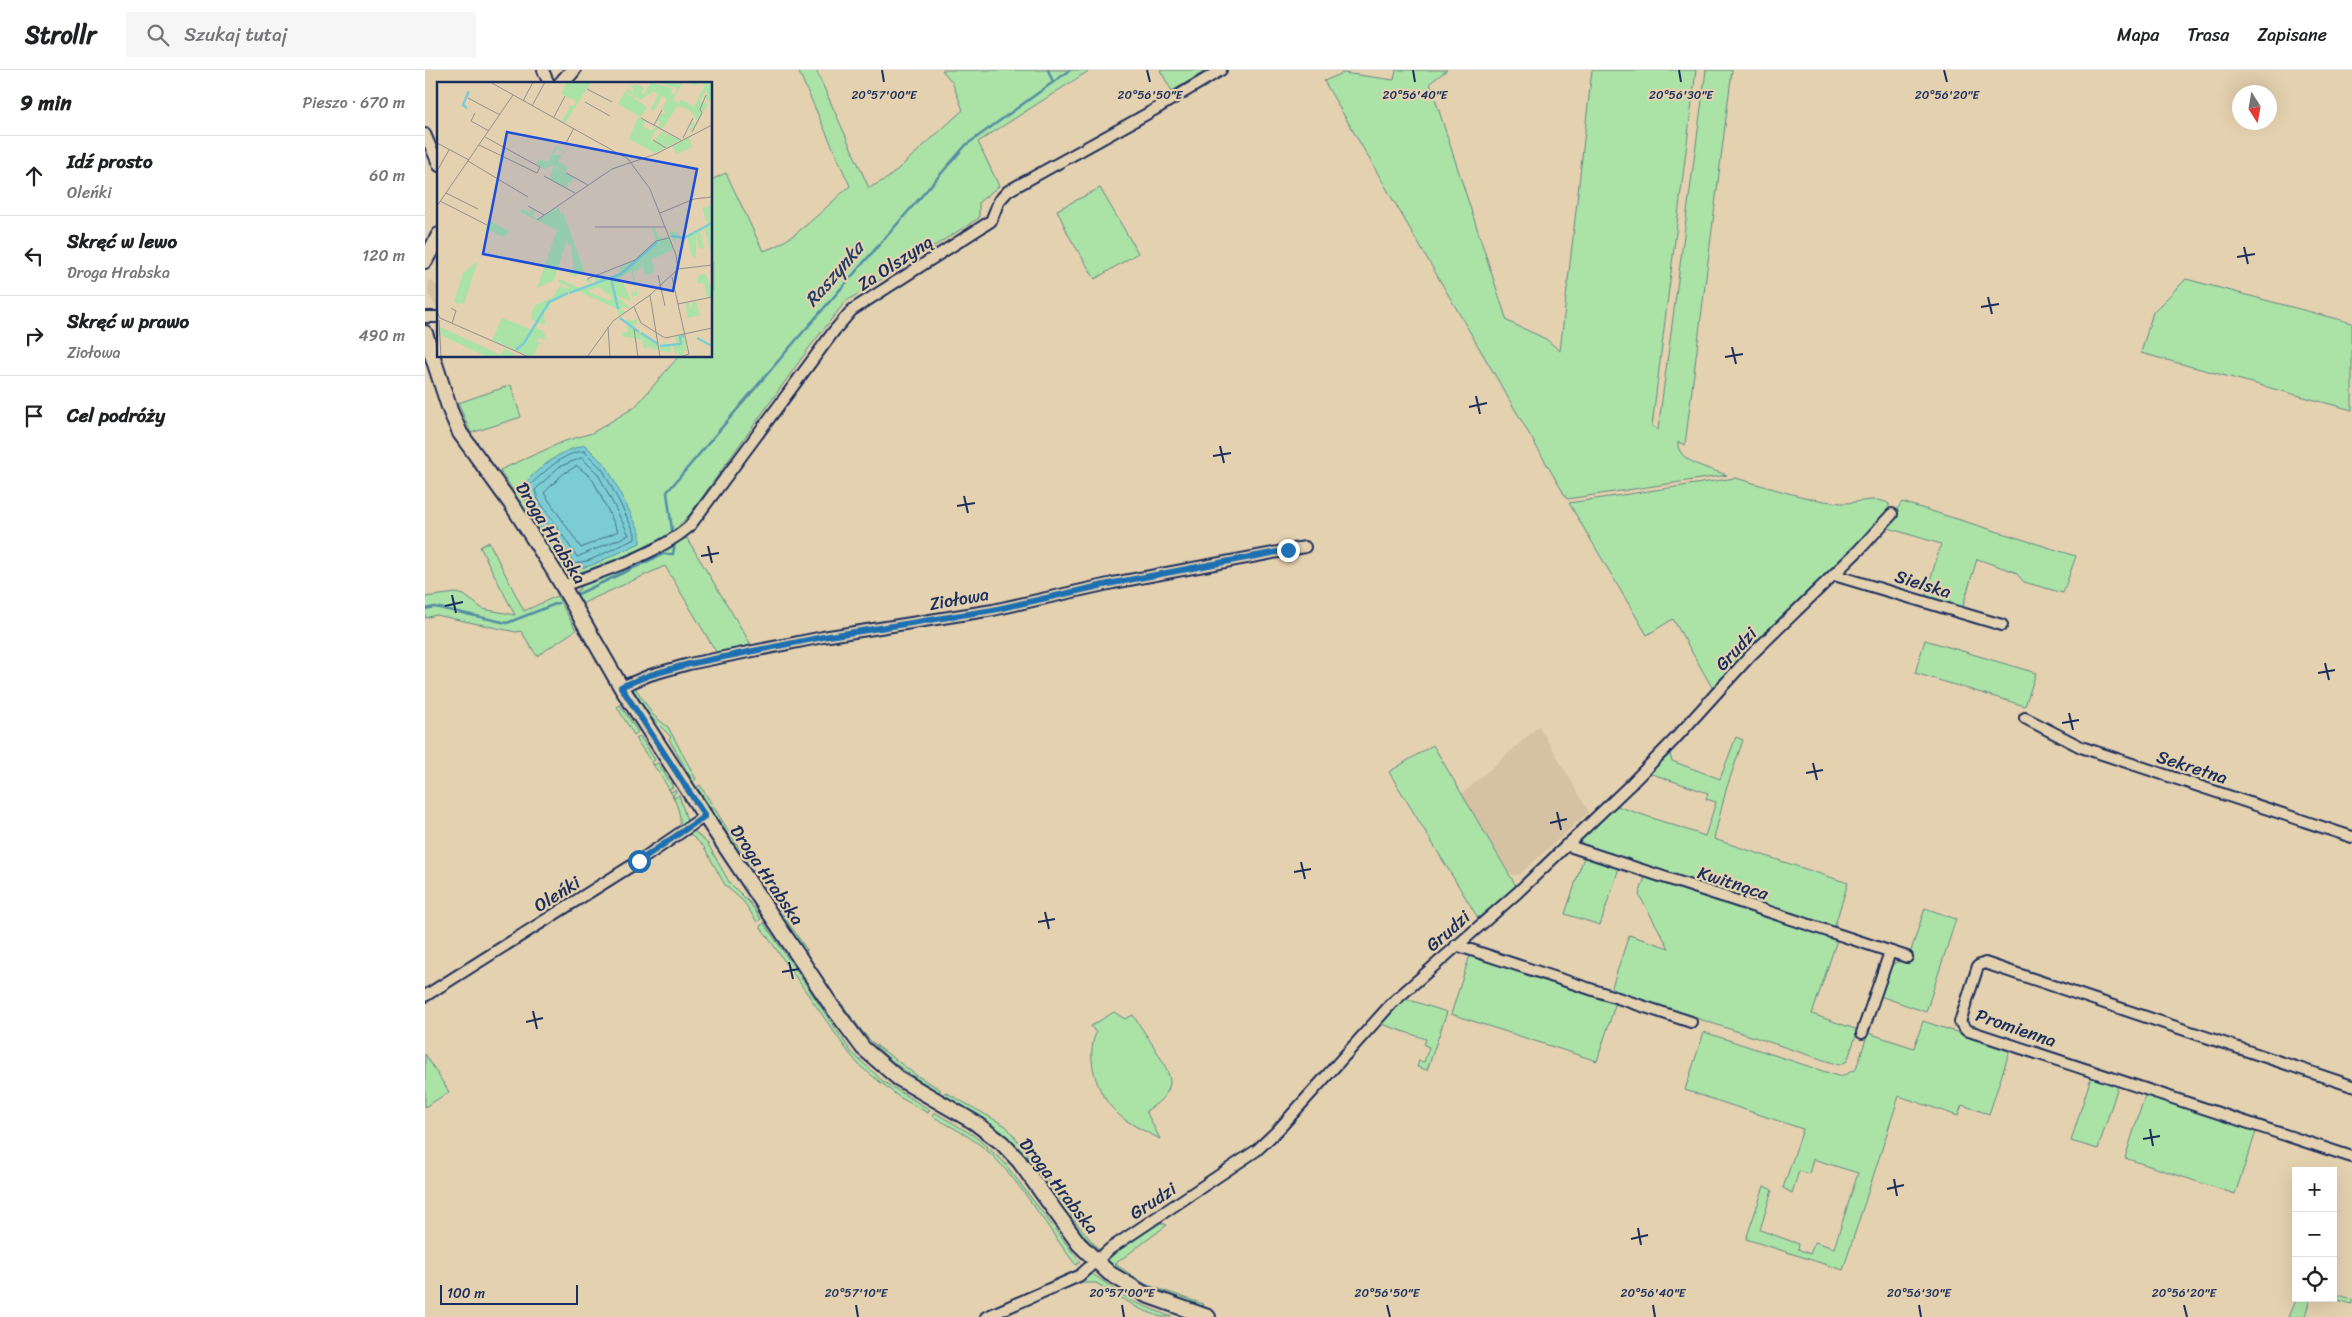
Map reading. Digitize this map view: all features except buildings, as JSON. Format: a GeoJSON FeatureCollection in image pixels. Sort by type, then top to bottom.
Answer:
{"type":"FeatureCollection","features":[{"type":"Feature","properties":{"kind":"street"},"geometry":{"type":"LineString","coordinates":[[543,70],[548,82]]}},
{"type":"Feature","properties":{"kind":"street"},"geometry":{"type":"LineString","coordinates":[[563,82],[573,70]]}},
{"type":"Feature","properties":{"kind":"street","name":"Za Olszyną"},"geometry":{"type":"LineString","coordinates":[[563,586],[597,574],[675,539],[689,527],[834,331],[852,310],[991,220],[999,201],[1008,191],[1154,110],[1221,70]]}},
{"type":"Feature","properties":{"kind":"street"},"geometry":{"type":"LineString","coordinates":[[425,134],[437,161]]}},
{"type":"Feature","properties":{"kind":"street"},"geometry":{"type":"LineString","coordinates":[[425,261],[437,239]]}},
{"type":"Feature","properties":{"kind":"street","name":"Droga Hrabska"},"geometry":{"type":"LineString","coordinates":[[425,333],[450,410],[461,433],[504,492],[563,586],[621,687],[705,816],[831,1005],[863,1048],[898,1078],[974,1122],[1001,1143],[1019,1161],[1065,1226],[1095,1261],[1118,1280],[1146,1295],[1208,1317]]}},
{"type":"Feature","properties":{"kind":"street","name":"Grudzi"},"geometry":{"type":"LineString","coordinates":[[986,1317],[1076,1278],[1111,1248],[1257,1150],[1278,1130],[1392,1003],[1455,945],[1517,893],[1647,768],[1750,656],[1834,575],[1892,514]]}},
{"type":"Feature","properties":{"kind":"street","name":"Ziołowa"},"geometry":{"type":"LineString","coordinates":[[621,687],[650,675],[689,664],[823,637],[993,610],[1113,583],[1305,547]]}},
{"type":"Feature","properties":{"kind":"street","name":"Sielska"},"geometry":{"type":"LineString","coordinates":[[1834,575],[2002,625]]}},
{"type":"Feature","properties":{"kind":"street","name":"Sekretna"},"geometry":{"type":"LineString","coordinates":[[2025,718],[2081,747],[2352,837]]}},
{"type":"Feature","properties":{"kind":"street","name":"Oleńki"},"geometry":{"type":"LineString","coordinates":[[425,996],[639,861],[705,816]]}},
{"type":"Feature","properties":{"kind":"street","name":"Kwitnąca"},"geometry":{"type":"LineString","coordinates":[[1566,845],[1907,957]]}},
{"type":"Feature","properties":{"kind":"street"},"geometry":{"type":"LineString","coordinates":[[1455,945],[1691,1022]]}},
{"type":"Feature","properties":{"kind":"street"},"geometry":{"type":"LineString","coordinates":[[1862,1033],[1890,952]]}},
{"type":"Feature","properties":{"kind":"street","name":"Promienna"},"geometry":{"type":"LineString","coordinates":[[2352,1086],[1985,963],[1978,966],[1960,1022],[1966,1030],[2352,1157]]}},
{"type":"Feature","properties":{"kind":"shaded area"},"geometry":{"type":"Polygon","coordinates":[[[429,279],[437,285],[437,309],[428,293],[429,279]]]}},
{"type":"Feature","properties":{"kind":"shaded area"},"geometry":{"type":"Polygon","coordinates":[[[1539,726],[1589,812],[1519,875],[1510,874],[1462,794],[1539,726]]]}},
{"type":"Feature","properties":{"kind":"green space"},"geometry":{"type":"Polygon","coordinates":[[[798,70],[816,70],[869,188],[888,178],[963,110],[952,82],[942,70],[1090,70],[978,142],[999,186],[979,202],[979,218],[845,302],[809,348],[690,514],[674,532],[651,545],[618,559],[586,570],[565,573],[500,470],[565,441],[592,433],[635,407],[677,358],[713,358],[713,179],[726,173],[763,251],[798,232],[850,186],[798,70]]]}},
{"type":"Feature","properties":{"kind":"green space"},"geometry":{"type":"Polygon","coordinates":[[[1160,70],[1207,70],[1172,91],[1160,70]]]}},
{"type":"Feature","properties":{"kind":"green space"},"geometry":{"type":"Polygon","coordinates":[[[1396,70],[1447,70],[1430,83],[1507,321],[1546,339],[1560,351],[1592,70],[1696,70],[1652,426],[1658,430],[1706,70],[1732,70],[1685,445],[1678,442],[1679,449],[1688,460],[1727,475],[1567,499],[1324,81],[1343,73],[1394,80],[1396,70]]]}},
{"type":"Feature","properties":{"kind":"green space"},"geometry":{"type":"Polygon","coordinates":[[[1100,188],[1138,253],[1095,279],[1069,236],[1057,210],[1100,188]]]}},
{"type":"Feature","properties":{"kind":"green space"},"geometry":{"type":"Polygon","coordinates":[[[2186,279],[2352,323],[2352,410],[2141,353],[2153,312],[2186,279]]]}},
{"type":"Feature","properties":{"kind":"green space"},"geometry":{"type":"Polygon","coordinates":[[[511,385],[521,417],[471,433],[458,403],[511,385]]]}},
{"type":"Feature","properties":{"kind":"green space"},"geometry":{"type":"Polygon","coordinates":[[[1735,478],[1800,496],[1827,501],[1847,503],[1872,500],[1884,501],[1889,504],[1889,514],[1852,555],[1781,619],[1713,689],[1673,619],[1647,635],[1569,503],[1735,478]]]}},
{"type":"Feature","properties":{"kind":"green space"},"geometry":{"type":"Polygon","coordinates":[[[1902,502],[2076,556],[2063,593],[2024,582],[2015,572],[1977,559],[1962,609],[1925,597],[1941,544],[1885,527],[1902,502]]]}},
{"type":"Feature","properties":{"kind":"green space"},"geometry":{"type":"Polygon","coordinates":[[[687,538],[752,646],[718,655],[665,566],[581,604],[576,593],[583,585],[582,583],[687,538]]]}},
{"type":"Feature","properties":{"kind":"green space"},"geometry":{"type":"Polygon","coordinates":[[[489,542],[524,611],[557,596],[576,630],[537,656],[521,631],[516,632],[436,615],[425,618],[425,597],[456,593],[464,595],[483,609],[515,615],[480,547],[489,542]]]}},
{"type":"Feature","properties":{"kind":"green space"},"geometry":{"type":"Polygon","coordinates":[[[1925,640],[2036,673],[2025,706],[1915,673],[1925,640]]]}},
{"type":"Feature","properties":{"kind":"green space"},"geometry":{"type":"Polygon","coordinates":[[[634,686],[653,715],[668,727],[696,779],[693,782],[669,739],[671,737],[649,715],[633,689],[634,686]]]}},
{"type":"Feature","properties":{"kind":"green space"},"geometry":{"type":"Polygon","coordinates":[[[620,705],[638,732],[634,735],[617,707],[620,705]]]}},
{"type":"Feature","properties":{"kind":"green space"},"geometry":{"type":"Polygon","coordinates":[[[640,736],[655,760],[652,762],[654,765],[658,763],[673,787],[669,789],[671,792],[675,790],[676,792],[673,795],[675,798],[679,795],[687,821],[680,825],[680,815],[676,804],[665,782],[637,740],[636,738],[640,736]]]}},
{"type":"Feature","properties":{"kind":"green space"},"geometry":{"type":"Polygon","coordinates":[[[1736,737],[1743,740],[1726,790],[1714,839],[1848,883],[1834,928],[1578,846],[1577,840],[1614,805],[1705,836],[1716,802],[1706,799],[1708,793],[1649,773],[1670,754],[1672,761],[1720,779],[1736,737]]]}},
{"type":"Feature","properties":{"kind":"green space"},"geometry":{"type":"Polygon","coordinates":[[[1433,745],[1516,886],[1478,918],[1389,772],[1433,745]]]}},
{"type":"Feature","properties":{"kind":"green space"},"geometry":{"type":"Polygon","coordinates":[[[700,785],[749,864],[748,865],[697,787],[700,785]]]}},
{"type":"Feature","properties":{"kind":"green space"},"geometry":{"type":"Polygon","coordinates":[[[694,831],[708,844],[729,882],[750,903],[761,919],[757,922],[744,902],[725,885],[704,847],[690,834],[694,831]]]}},
{"type":"Feature","properties":{"kind":"green space"},"geometry":{"type":"Polygon","coordinates":[[[1584,857],[1619,868],[1600,925],[1565,914],[1584,857]]]}},
{"type":"Feature","properties":{"kind":"green space"},"geometry":{"type":"Polygon","coordinates":[[[753,870],[807,950],[805,951],[753,870]]]}},
{"type":"Feature","properties":{"kind":"green space"},"geometry":{"type":"Polygon","coordinates":[[[1645,877],[1837,940],[1812,1014],[1858,1030],[1847,1061],[1839,1065],[1611,990],[1629,935],[1669,948],[1639,895],[1645,877]]]}},
{"type":"Feature","properties":{"kind":"green space"},"geometry":{"type":"Polygon","coordinates":[[[1925,908],[1956,919],[1926,1012],[1880,996],[1891,965],[1899,961],[1907,963],[1925,908]]]}},
{"type":"Feature","properties":{"kind":"green space"},"geometry":{"type":"Polygon","coordinates":[[[764,923],[852,1053],[884,1082],[930,1110],[928,1113],[899,1097],[860,1066],[760,926],[764,923]]]}},
{"type":"Feature","properties":{"kind":"green space"},"geometry":{"type":"Polygon","coordinates":[[[1470,955],[1616,1002],[1597,1061],[1451,1014],[1470,955]]]}},
{"type":"Feature","properties":{"kind":"green space"},"geometry":{"type":"Polygon","coordinates":[[[1403,998],[1447,1012],[1427,1070],[1417,1067],[1419,1061],[1424,1062],[1429,1047],[1424,1045],[1426,1039],[1378,1023],[1403,998]]]}},
{"type":"Feature","properties":{"kind":"green space"},"geometry":{"type":"Polygon","coordinates":[[[841,1003],[863,1032],[851,1018],[841,1003]]]}},
{"type":"Feature","properties":{"kind":"green space"},"geometry":{"type":"Polygon","coordinates":[[[1114,1012],[1125,1019],[1133,1015],[1161,1058],[1169,1076],[1170,1083],[1167,1092],[1146,1111],[1160,1139],[1137,1127],[1116,1112],[1103,1096],[1098,1086],[1092,1064],[1093,1043],[1096,1033],[1091,1026],[1114,1012]]]}},
{"type":"Feature","properties":{"kind":"green space"},"geometry":{"type":"Polygon","coordinates":[[[1923,1021],[2010,1050],[1989,1114],[1962,1105],[1958,1116],[1899,1096],[1843,1270],[1746,1239],[1764,1186],[1772,1190],[1760,1230],[1799,1244],[1798,1249],[1810,1254],[1815,1242],[1834,1248],[1858,1173],[1813,1159],[1809,1174],[1799,1171],[1792,1193],[1783,1188],[1803,1129],[1685,1090],[1704,1032],[1841,1077],[1856,1069],[1868,1033],[1914,1048],[1923,1021]]]}},
{"type":"Feature","properties":{"kind":"green space"},"geometry":{"type":"Polygon","coordinates":[[[871,1042],[916,1075],[941,1090],[939,1092],[909,1074],[871,1042]]]}},
{"type":"Feature","properties":{"kind":"green space"},"geometry":{"type":"Polygon","coordinates":[[[425,1054],[449,1092],[425,1107],[425,1054]]]}},
{"type":"Feature","properties":{"kind":"green space"},"geometry":{"type":"Polygon","coordinates":[[[2091,1077],[2118,1086],[2098,1149],[2071,1141],[2091,1077]]]}},
{"type":"Feature","properties":{"kind":"green space"},"geometry":{"type":"Polygon","coordinates":[[[945,1092],[1006,1126],[1043,1173],[1074,1220],[1099,1250],[1082,1234],[1016,1145],[985,1119],[944,1095],[945,1092]]]}},
{"type":"Feature","properties":{"kind":"green space"},"geometry":{"type":"Polygon","coordinates":[[[2145,1095],[2256,1132],[2235,1194],[2125,1158],[2145,1095]]]}},
{"type":"Feature","properties":{"kind":"green space"},"geometry":{"type":"Polygon","coordinates":[[[934,1112],[973,1135],[1003,1161],[1080,1262],[1076,1265],[1009,1173],[996,1159],[972,1139],[932,1116],[934,1112]]]}},
{"type":"Feature","properties":{"kind":"green space"},"geometry":{"type":"Polygon","coordinates":[[[1159,1222],[1167,1225],[1115,1264],[1144,1283],[1108,1261],[1115,1250],[1159,1222]]]}},
{"type":"Feature","properties":{"kind":"green space"},"geometry":{"type":"Polygon","coordinates":[[[1090,1272],[1131,1301],[1172,1317],[1161,1317],[1140,1309],[1096,1283],[1077,1283],[1090,1272]]]}},
{"type":"Feature","properties":{"kind":"green space"},"geometry":{"type":"Polygon","coordinates":[[[1147,1285],[1203,1304],[1201,1306],[1147,1285]]]}},
{"type":"Feature","properties":{"kind":"green space"},"geometry":{"type":"Polygon","coordinates":[[[2337,1294],[2352,1299],[2352,1304],[2337,1300],[2337,1294]]]}},
{"type":"Feature","properties":{"kind":"green space"},"geometry":{"type":"Polygon","coordinates":[[[2294,1302],[2309,1302],[2305,1317],[2288,1317],[2294,1302]]]}},
{"type":"Feature","properties":{"kind":"water"},"geometry":{"type":"Polygon","coordinates":[[[585,445],[607,467],[640,532],[640,543],[592,565],[574,570],[569,567],[534,516],[524,495],[524,488],[531,477],[551,460],[567,451],[585,445]]]}},
{"type":"Feature","properties":{"kind":"waterway"},"geometry":{"type":"LineString","coordinates":[[1048,70],[1053,82]]}},
{"type":"Feature","properties":{"kind":"waterway","name":"Raszynka"},"geometry":{"type":"LineString","coordinates":[[672,530],[667,492],[791,346],[966,145],[1070,70]]}},
{"type":"Feature","properties":{"kind":"waterway","name":"Raszynka"},"geometry":{"type":"LineString","coordinates":[[578,594],[663,554],[673,554],[675,543]]}},
{"type":"Feature","properties":{"kind":"waterway","name":"Raszynka"},"geometry":{"type":"LineString","coordinates":[[425,609],[435,607],[507,623],[558,603]]}},
{"type":"Feature","properties":{"kind":"route"},"geometry":{"type":"LineString","coordinates":[[639,861],[705,816],[621,687],[625,685],[650,675],[689,664],[823,637],[993,610],[1113,583],[1288,550]]}}]}
